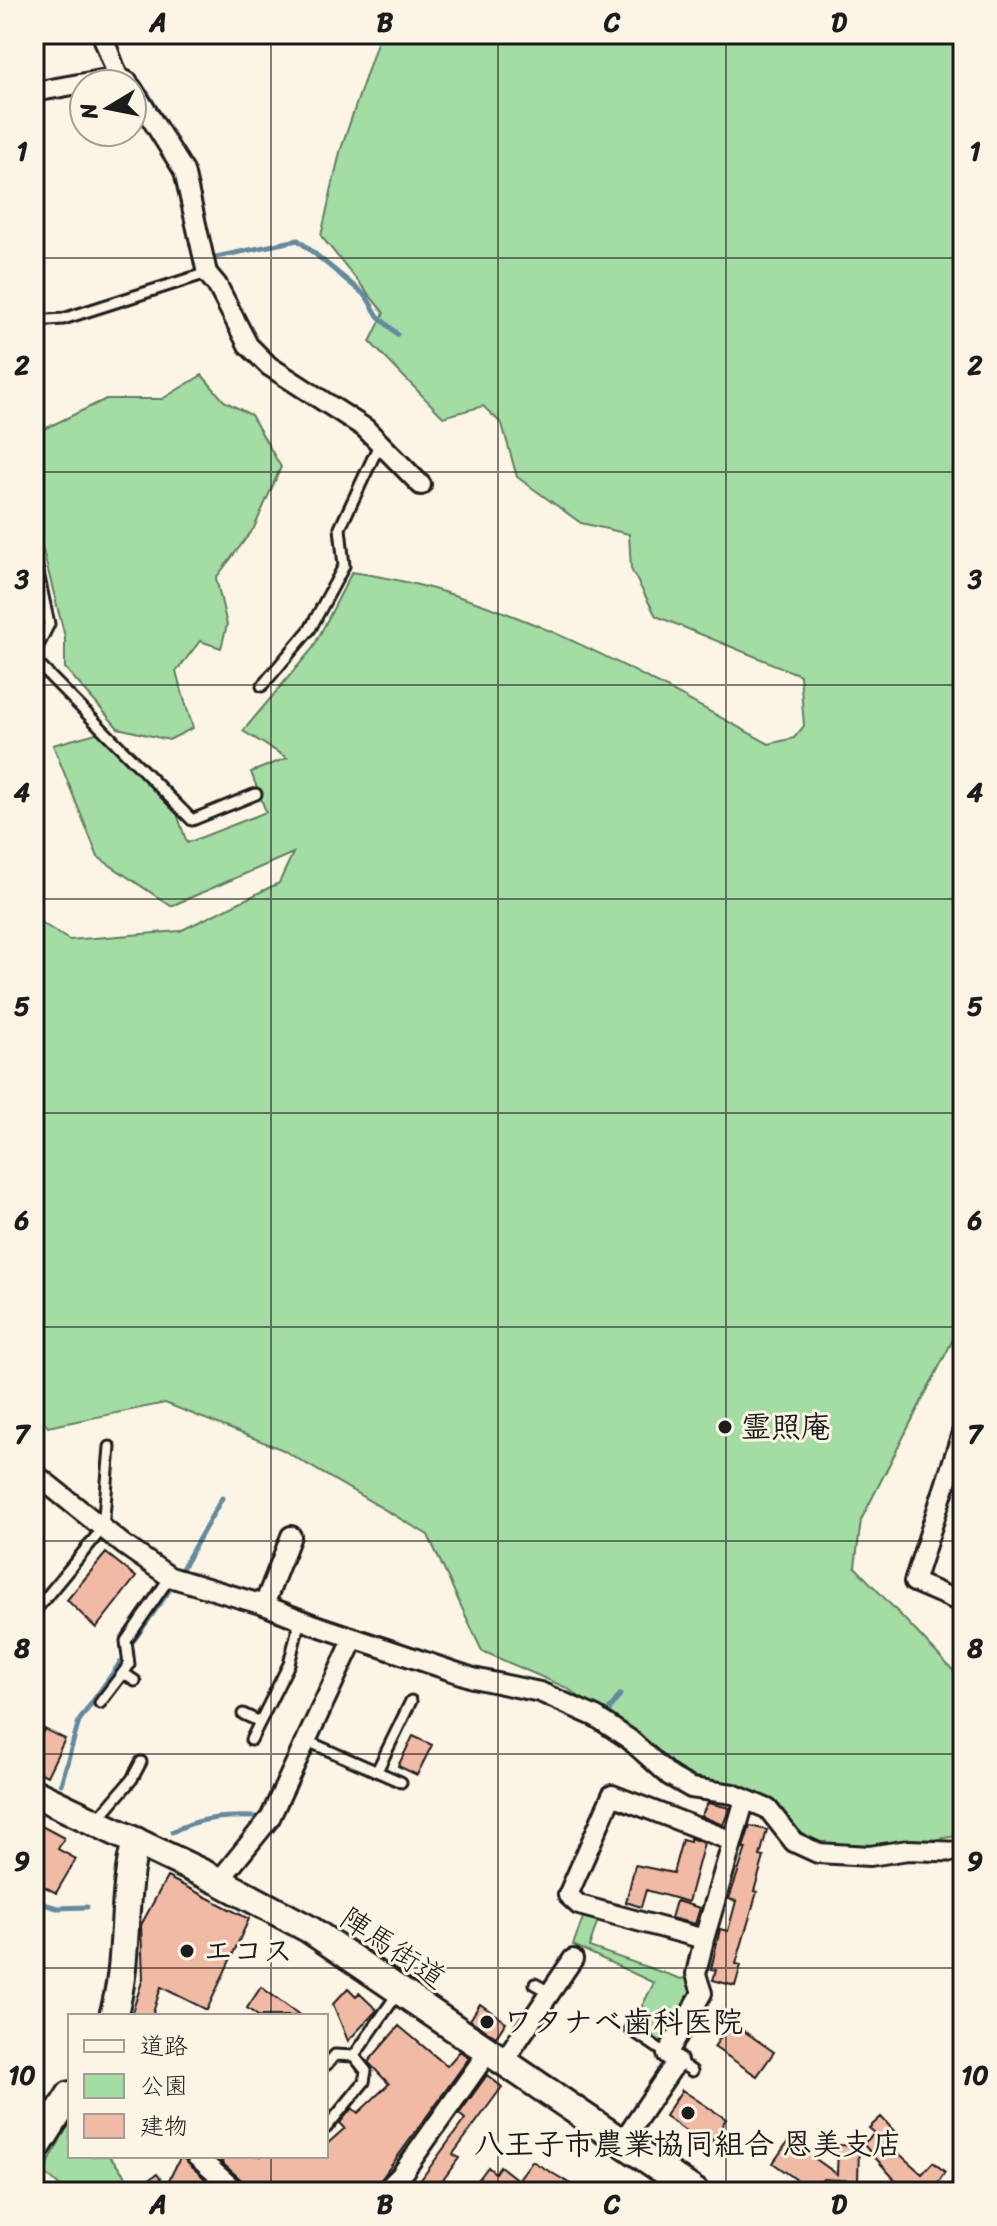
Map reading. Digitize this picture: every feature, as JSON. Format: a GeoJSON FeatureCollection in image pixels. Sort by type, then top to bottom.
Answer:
{"type":"FeatureCollection","features":[{"type":"Feature","properties":{"kind":"main road","name":"陣馬街道"},"geometry":{"type":"LineString","coordinates":[[34,1793],[219,1881],[309,1929],[695,2192]]}},
{"type":"Feature","properties":{"kind":"main road"},"geometry":{"type":"LineString","coordinates":[[114,2014],[121,1984],[129,1867],[136,1841]]}},
{"type":"Feature","properties":{"kind":"main road"},"geometry":{"type":"LineString","coordinates":[[34,2152],[68,2098]]}},
{"type":"Feature","properties":{"kind":"street"},"geometry":{"type":"LineString","coordinates":[[102,34],[119,68]]}},
{"type":"Feature","properties":{"kind":"street"},"geometry":{"type":"LineString","coordinates":[[34,92],[68,89]]}},
{"type":"Feature","properties":{"kind":"street"},"geometry":{"type":"LineString","coordinates":[[148,115],[184,171],[207,273],[217,285],[248,345],[269,366],[365,428],[421,485]]}},
{"type":"Feature","properties":{"kind":"street"},"geometry":{"type":"LineString","coordinates":[[963,1430],[914,1582],[963,1603]]}},
{"type":"Feature","properties":{"kind":"street"},"geometry":{"type":"LineString","coordinates":[[34,1473],[170,1577],[264,1605],[473,1678],[540,1692],[596,1717],[629,1739],[680,1782],[745,1799],[768,1809],[794,1842],[818,1853],[870,1856],[908,1850],[963,1852]]}},
{"type":"Feature","properties":{"kind":"street"},"geometry":{"type":"LineString","coordinates":[[264,1605],[291,1536]]}},
{"type":"Feature","properties":{"kind":"street"},"geometry":{"type":"LineString","coordinates":[[219,1881],[270,1818],[354,1638]]}},
{"type":"Feature","properties":{"kind":"street"},"geometry":{"type":"LineString","coordinates":[[704,1939],[579,1905],[568,1895],[612,1795],[732,1841]]}},
{"type":"Feature","properties":{"kind":"street"},"geometry":{"type":"LineString","coordinates":[[622,2142],[678,2062],[702,1993],[696,1974],[745,1799]]}},
{"type":"Feature","properties":{"kind":"street"},"geometry":{"type":"LineString","coordinates":[[384,2192],[496,2057],[543,1988],[573,1959]]}},
{"type":"Feature","properties":{"kind":"street"},"geometry":{"type":"LineString","coordinates":[[198,2158],[237,2192]]}},
{"type":"Feature","properties":{"kind":"street"},"geometry":{"type":"LineString","coordinates":[[961,2192],[963,2185]]}},
{"type":"Feature","properties":{"kind":"lane"},"geometry":{"type":"LineString","coordinates":[[34,321],[63,319],[207,273]]}},
{"type":"Feature","properties":{"kind":"lane"},"geometry":{"type":"LineString","coordinates":[[262,686],[310,629],[344,566],[340,528],[379,445]]}},
{"type":"Feature","properties":{"kind":"lane"},"geometry":{"type":"LineString","coordinates":[[34,554],[49,624],[34,657],[192,820],[256,794]]}},
{"type":"Feature","properties":{"kind":"lane"},"geometry":{"type":"LineString","coordinates":[[34,1612],[103,1528],[110,1447]]}},
{"type":"Feature","properties":{"kind":"lane"},"geometry":{"type":"LineString","coordinates":[[100,1703],[129,1665],[126,1641],[170,1577]]}},
{"type":"Feature","properties":{"kind":"lane"},"geometry":{"type":"LineString","coordinates":[[251,1740],[289,1664],[300,1620]]}},
{"type":"Feature","properties":{"kind":"lane"},"geometry":{"type":"LineString","coordinates":[[123,1673],[135,1681]]}},
{"type":"Feature","properties":{"kind":"lane"},"geometry":{"type":"LineString","coordinates":[[377,1771],[411,1701]]}},
{"type":"Feature","properties":{"kind":"lane"},"geometry":{"type":"LineString","coordinates":[[243,1714],[260,1722]]}},
{"type":"Feature","properties":{"kind":"lane"},"geometry":{"type":"LineString","coordinates":[[307,1741],[401,1782]]}},
{"type":"Feature","properties":{"kind":"lane"},"geometry":{"type":"LineString","coordinates":[[96,1822],[132,1779],[141,1762]]}},
{"type":"Feature","properties":{"kind":"lane"},"geometry":{"type":"LineString","coordinates":[[354,2056],[400,1991]]}},
{"type":"Feature","properties":{"kind":"lane"},"geometry":{"type":"LineString","coordinates":[[630,2029],[678,2062]]}},
{"type":"Feature","properties":{"kind":"lane"},"geometry":{"type":"LineString","coordinates":[[328,2063],[335,2055],[354,2056],[366,2071],[364,2082],[328,2126]]}},
{"type":"Feature","properties":{"kind":"green space"},"geometry":{"type":"Polygon","coordinates":[[[380,34],[963,34],[963,1320],[861,1520],[855,1567],[963,1681],[963,1835],[832,1856],[758,1799],[685,1773],[567,1688],[482,1651],[428,1535],[281,1449],[165,1403],[48,1427],[34,1409],[34,918],[69,940],[180,931],[279,883],[293,853],[171,906],[98,857],[53,745],[107,730],[178,805],[176,811],[187,843],[266,812],[251,772],[287,758],[243,731],[313,648],[352,572],[408,582],[516,617],[619,663],[769,744],[794,738],[804,726],[800,675],[656,616],[631,569],[629,534],[581,523],[517,477],[502,424],[483,406],[443,417],[370,342],[384,313],[321,236],[340,152],[380,34]]]}},
{"type":"Feature","properties":{"kind":"green space"},"geometry":{"type":"Polygon","coordinates":[[[202,375],[224,401],[251,415],[281,467],[254,528],[216,578],[227,625],[221,648],[200,641],[176,672],[193,728],[169,740],[118,728],[65,668],[65,637],[40,539],[34,536],[34,434],[106,399],[162,399],[202,375]]]}},
{"type":"Feature","properties":{"kind":"green space"},"geometry":{"type":"Polygon","coordinates":[[[587,1907],[601,1911],[589,1947],[681,1979],[696,1974],[702,1993],[667,2054],[630,2029],[654,1983],[573,1945],[587,1907]]]}},
{"type":"Feature","properties":{"kind":"green space"},"geometry":{"type":"Polygon","coordinates":[[[68,2124],[68,2158],[111,2158],[139,2192],[66,2192],[44,2172],[68,2124]]]}},
{"type":"Feature","properties":{"kind":"building"},"geometry":{"type":"Polygon","coordinates":[[[106,1553],[136,1577],[96,1628],[67,1600],[106,1553]]]}},
{"type":"Feature","properties":{"kind":"building"},"geometry":{"type":"Polygon","coordinates":[[[44,1729],[65,1739],[47,1776],[34,1770],[34,1752],[44,1729]]]}},
{"type":"Feature","properties":{"kind":"building"},"geometry":{"type":"Polygon","coordinates":[[[413,1736],[432,1745],[417,1775],[398,1766],[413,1736]]]}},
{"type":"Feature","properties":{"kind":"building"},"geometry":{"type":"Polygon","coordinates":[[[708,1803],[730,1808],[723,1825],[701,1816],[708,1803]]]}},
{"type":"Feature","properties":{"kind":"building"},"geometry":{"type":"Polygon","coordinates":[[[34,1822],[64,1838],[58,1849],[76,1859],[56,1893],[34,1881],[34,1822]]]}},
{"type":"Feature","properties":{"kind":"building"},"geometry":{"type":"Polygon","coordinates":[[[750,1826],[767,1830],[760,1856],[764,1857],[754,1891],[757,1892],[736,1964],[741,1965],[735,1986],[713,1980],[716,1970],[711,1969],[720,1929],[728,1931],[736,1901],[729,1899],[750,1826]]]}},
{"type":"Feature","properties":{"kind":"building"},"geometry":{"type":"Polygon","coordinates":[[[690,1838],[704,1843],[688,1902],[646,1890],[641,1907],[626,1902],[635,1865],[673,1873],[682,1840],[690,1842],[690,1838]]]}},
{"type":"Feature","properties":{"kind":"building","name":"エコス"},"geometry":{"type":"Polygon","coordinates":[[[167,1877],[249,1919],[207,2010],[161,1987],[153,2014],[132,2014],[143,1978],[141,1925],[167,1877]]]}},
{"type":"Feature","properties":{"kind":"building"},"geometry":{"type":"Polygon","coordinates":[[[676,1901],[700,1908],[695,1924],[671,1918],[676,1901]]]}},
{"type":"Feature","properties":{"kind":"building"},"geometry":{"type":"Polygon","coordinates":[[[261,1987],[298,2014],[255,2014],[247,2008],[261,1987]]]}},
{"type":"Feature","properties":{"kind":"building"},"geometry":{"type":"Polygon","coordinates":[[[348,1988],[356,1996],[359,1993],[377,2010],[348,2041],[333,2004],[348,1988]]]}},
{"type":"Feature","properties":{"kind":"building","name":"ワタナベ歯科医院"},"geometry":{"type":"Polygon","coordinates":[[[480,2004],[506,2022],[496,2037],[470,2020],[480,2004]]]}},
{"type":"Feature","properties":{"kind":"building"},"geometry":{"type":"Polygon","coordinates":[[[731,2022],[774,2052],[757,2076],[714,2047],[731,2022]]]}},
{"type":"Feature","properties":{"kind":"building"},"geometry":{"type":"Polygon","coordinates":[[[399,2026],[447,2066],[460,2051],[469,2058],[372,2192],[249,2192],[245,2183],[221,2162],[225,2158],[328,2158],[328,2143],[345,2128],[340,2123],[352,2108],[358,2113],[389,2084],[368,2062],[399,2026]]]}},
{"type":"Feature","properties":{"kind":"building"},"geometry":{"type":"Polygon","coordinates":[[[487,2075],[502,2087],[453,2154],[459,2158],[443,2180],[460,2192],[427,2192],[417,2185],[465,2119],[459,2114],[487,2075]]]}},
{"type":"Feature","properties":{"kind":"building"},"geometry":{"type":"Polygon","coordinates":[[[682,2090],[726,2119],[708,2147],[665,2116],[682,2090]]]}},
{"type":"Feature","properties":{"kind":"building"},"geometry":{"type":"Polygon","coordinates":[[[881,2117],[896,2133],[886,2142],[922,2174],[933,2162],[945,2172],[932,2192],[915,2192],[908,2186],[905,2191],[863,2144],[875,2133],[869,2128],[881,2117]]]}},
{"type":"Feature","properties":{"kind":"building"},"geometry":{"type":"Polygon","coordinates":[[[789,2140],[837,2174],[838,2145],[859,2146],[858,2181],[823,2179],[814,2192],[773,2163],[789,2140]]]}},
{"type":"Feature","properties":{"kind":"building"},"geometry":{"type":"Polygon","coordinates":[[[180,2158],[183,2158],[219,2192],[130,2192],[157,2174],[166,2186],[180,2158]]]}},
{"type":"Feature","properties":{"kind":"building"},"geometry":{"type":"Polygon","coordinates":[[[532,2161],[584,2192],[469,2192],[488,2167],[495,2173],[500,2166],[518,2180],[532,2161]]]}},
{"type":"Feature","properties":{"kind":"waterway"},"geometry":{"type":"LineString","coordinates":[[122,66],[148,94],[166,125]]}},
{"type":"Feature","properties":{"kind":"waterway"},"geometry":{"type":"LineString","coordinates":[[210,254],[211,258],[298,240],[366,296],[378,316],[397,334]]}},
{"type":"Feature","properties":{"kind":"waterway"},"geometry":{"type":"LineString","coordinates":[[179,1574],[222,1498]]}},
{"type":"Feature","properties":{"kind":"waterway"},"geometry":{"type":"LineString","coordinates":[[134,1640],[173,1585]]}},
{"type":"Feature","properties":{"kind":"waterway"},"geometry":{"type":"LineString","coordinates":[[61,1784],[79,1721],[120,1663]]}},
{"type":"Feature","properties":{"kind":"waterway"},"geometry":{"type":"LineString","coordinates":[[604,1717],[620,1695]]}},
{"type":"Feature","properties":{"kind":"waterway"},"geometry":{"type":"LineString","coordinates":[[34,1828],[39,1817]]}},
{"type":"Feature","properties":{"kind":"waterway"},"geometry":{"type":"LineString","coordinates":[[172,1832],[213,1818],[257,1817]]}},
{"type":"Feature","properties":{"kind":"waterway"},"geometry":{"type":"LineString","coordinates":[[34,1901],[57,1908],[87,1907]]}},
{"type":"Feature","properties":{"kind":"place","name":"霊照庵"},"geometry":{"type":"Point","coordinates":[725,1427]}},
{"type":"Feature","properties":{"kind":"place","name":"エコス"},"geometry":{"type":"Point","coordinates":[187,1951]}},
{"type":"Feature","properties":{"kind":"place","name":"ワタナベ歯科医院"},"geometry":{"type":"Point","coordinates":[487,2022]}},
{"type":"Feature","properties":{"kind":"place","name":"八王子市農業協同組合 恩美支店"},"geometry":{"type":"Point","coordinates":[688,2113]}}]}
